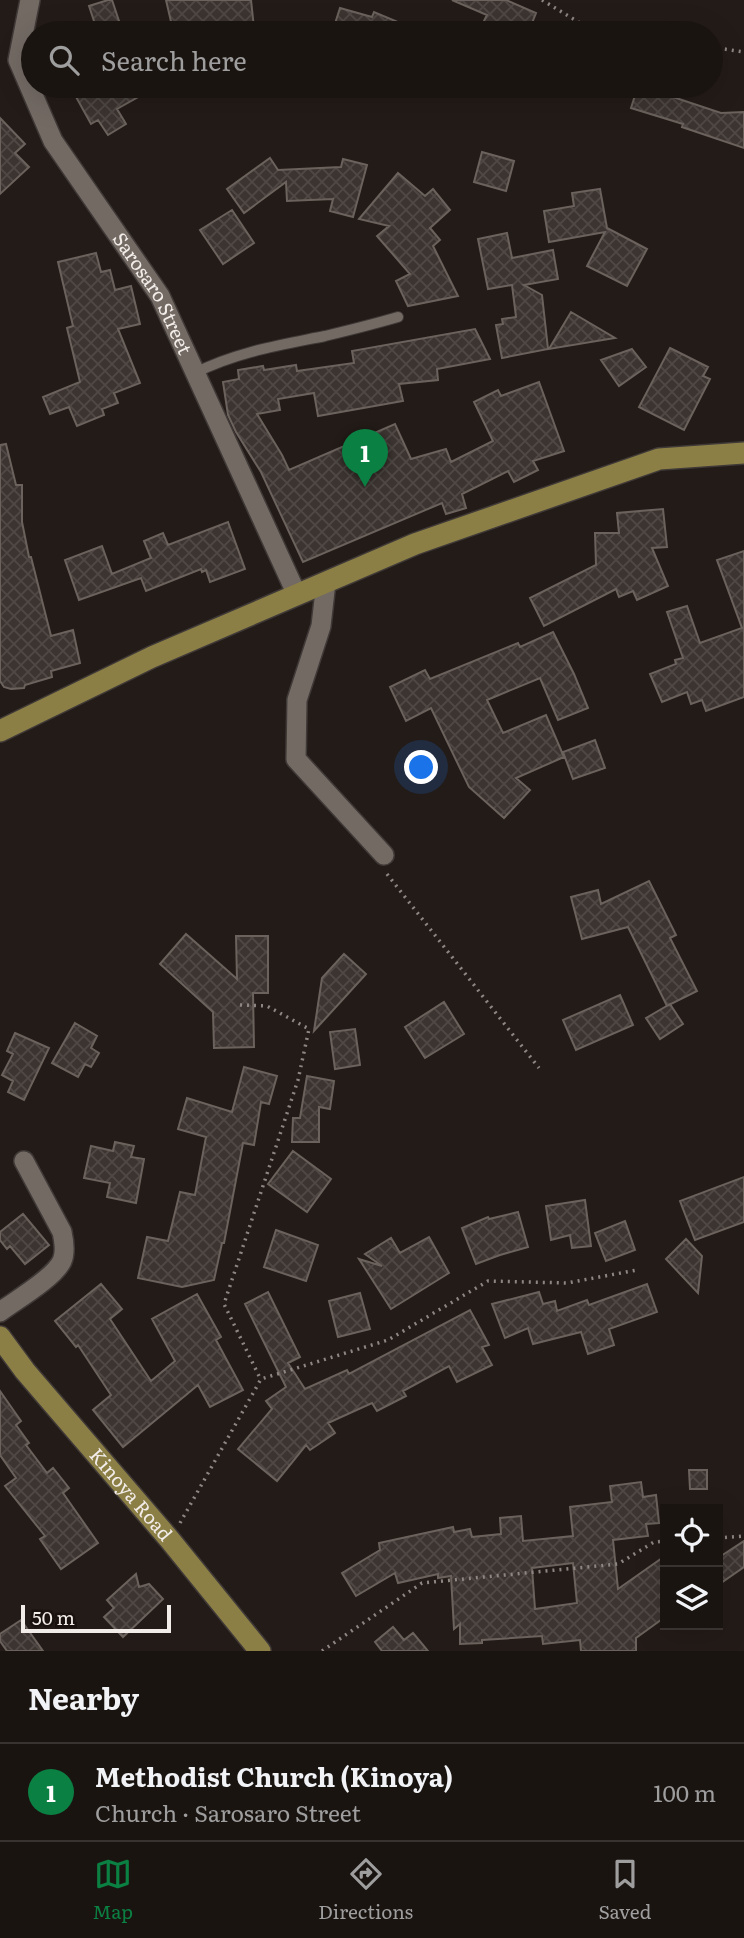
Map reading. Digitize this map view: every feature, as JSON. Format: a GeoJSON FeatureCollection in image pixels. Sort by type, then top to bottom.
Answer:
{"type":"FeatureCollection","features":[{"type":"Feature","properties":{"kind":"street","name":"Sarosaro Street"},"geometry":{"type":"LineString","coordinates":[[26,21],[30,0]]}},
{"type":"Feature","properties":{"kind":"street","name":"Sarosaro Street"},"geometry":{"type":"LineString","coordinates":[[21,45],[18,60],[21,67]]}},
{"type":"Feature","properties":{"kind":"street","name":"Sarosaro Street"},"geometry":{"type":"LineString","coordinates":[[34,98],[53,141],[160,296],[297,595]]}},
{"type":"Feature","properties":{"kind":"street"},"geometry":{"type":"LineString","coordinates":[[0,732],[152,657],[415,544],[659,458],[744,453]]}},
{"type":"Feature","properties":{"kind":"street"},"geometry":{"type":"LineString","coordinates":[[326,582],[321,626],[297,700],[296,759],[384,855]]}},
{"type":"Feature","properties":{"kind":"street"},"geometry":{"type":"LineString","coordinates":[[0,1312],[54,1273],[63,1259],[62,1232],[23,1161]]}},
{"type":"Feature","properties":{"kind":"street","name":"Kinoya Road"},"geometry":{"type":"LineString","coordinates":[[0,1337],[25,1371],[170,1540],[260,1651]]}},
{"type":"Feature","properties":{"kind":"lane"},"geometry":{"type":"LineString","coordinates":[[195,373],[244,353],[344,332],[398,317]]}},
{"type":"Feature","properties":{"kind":"path"},"geometry":{"type":"LineString","coordinates":[[542,0],[577,21]]}},
{"type":"Feature","properties":{"kind":"path"},"geometry":{"type":"LineString","coordinates":[[723,49],[744,52]]}},
{"type":"Feature","properties":{"kind":"path"},"geometry":{"type":"LineString","coordinates":[[384,855],[387,876],[539,1068]]}},
{"type":"Feature","properties":{"kind":"path"},"geometry":{"type":"LineString","coordinates":[[240,1005],[267,1006],[309,1029],[298,1080],[223,1304],[261,1379]]}},
{"type":"Feature","properties":{"kind":"path"},"geometry":{"type":"LineString","coordinates":[[170,1540],[261,1379],[388,1340],[488,1281],[567,1283],[637,1270]]}},
{"type":"Feature","properties":{"kind":"path"},"geometry":{"type":"LineString","coordinates":[[723,1538],[744,1536]]}},
{"type":"Feature","properties":{"kind":"path"},"geometry":{"type":"LineString","coordinates":[[322,1651],[422,1583],[618,1564],[654,1542],[660,1541]]}},
{"type":"Feature","properties":{"kind":"building"},"geometry":{"type":"Polygon","coordinates":[[[112,0],[119,21],[94,21],[89,6],[112,0]]]}},
{"type":"Feature","properties":{"kind":"building"},"geometry":{"type":"Polygon","coordinates":[[[166,0],[251,0],[253,21],[171,21],[166,0]]]}},
{"type":"Feature","properties":{"kind":"building"},"geometry":{"type":"Polygon","coordinates":[[[452,0],[506,0],[536,13],[533,21],[484,21],[487,15],[452,0]]]}},
{"type":"Feature","properties":{"kind":"building"},"geometry":{"type":"Polygon","coordinates":[[[340,8],[372,17],[374,12],[395,21],[336,21],[340,8]]]}},
{"type":"Feature","properties":{"kind":"building"},"geometry":{"type":"Polygon","coordinates":[[[77,98],[136,98],[117,109],[126,124],[108,135],[98,120],[91,124],[77,98]]]}},
{"type":"Feature","properties":{"kind":"building"},"geometry":{"type":"Polygon","coordinates":[[[634,98],[676,98],[721,113],[744,112],[744,148],[682,127],[683,124],[631,108],[634,98]]]}},
{"type":"Feature","properties":{"kind":"building"},"geometry":{"type":"Polygon","coordinates":[[[0,118],[25,144],[15,153],[29,167],[0,194],[0,118]]]}},
{"type":"Feature","properties":{"kind":"building"},"geometry":{"type":"Polygon","coordinates":[[[482,152],[514,161],[506,191],[474,182],[482,152]]]}},
{"type":"Feature","properties":{"kind":"building"},"geometry":{"type":"Polygon","coordinates":[[[270,158],[278,170],[341,167],[343,159],[367,165],[353,217],[330,211],[333,199],[287,201],[286,182],[244,213],[227,189],[270,158]]]}},
{"type":"Feature","properties":{"kind":"building"},"geometry":{"type":"Polygon","coordinates":[[[398,173],[425,196],[433,189],[450,210],[430,228],[440,240],[433,246],[458,296],[408,306],[396,281],[410,274],[377,236],[389,226],[359,219],[398,173]]]}},
{"type":"Feature","properties":{"kind":"building"},"geometry":{"type":"Polygon","coordinates":[[[600,189],[607,228],[647,249],[627,286],[587,266],[605,232],[549,242],[544,211],[574,206],[572,193],[600,189]]]}},
{"type":"Feature","properties":{"kind":"building"},"geometry":{"type":"Polygon","coordinates":[[[232,210],[254,243],[223,264],[200,230],[232,210]]]}},
{"type":"Feature","properties":{"kind":"building"},"geometry":{"type":"Polygon","coordinates":[[[507,233],[512,258],[553,250],[558,279],[524,285],[542,295],[548,349],[502,358],[496,325],[503,324],[502,319],[516,317],[512,285],[488,289],[478,239],[507,233]]]}},
{"type":"Feature","properties":{"kind":"building"},"geometry":{"type":"Polygon","coordinates":[[[96,253],[101,272],[110,270],[115,290],[131,286],[140,324],[118,329],[140,383],[114,393],[118,403],[102,409],[104,415],[77,426],[69,407],[50,414],[43,397],[80,382],[67,328],[73,326],[58,262],[96,253]]]}},
{"type":"Feature","properties":{"kind":"building"},"geometry":{"type":"Polygon","coordinates":[[[571,312],[615,338],[549,349],[571,312]]]}},
{"type":"Feature","properties":{"kind":"building"},"geometry":{"type":"Polygon","coordinates":[[[475,329],[490,359],[437,369],[438,380],[399,384],[403,401],[318,416],[314,393],[278,399],[280,410],[257,414],[289,470],[395,424],[411,459],[446,449],[451,462],[493,441],[474,402],[498,390],[501,396],[539,382],[564,451],[533,461],[538,470],[514,482],[508,471],[462,494],[466,508],[446,514],[442,503],[303,562],[261,472],[228,415],[223,382],[239,379],[238,370],[263,366],[264,370],[296,365],[297,371],[354,363],[352,351],[475,329]]]}},
{"type":"Feature","properties":{"kind":"building"},"geometry":{"type":"Polygon","coordinates":[[[670,348],[708,367],[703,376],[710,379],[684,430],[639,407],[670,348]]]}},
{"type":"Feature","properties":{"kind":"building"},"geometry":{"type":"Polygon","coordinates":[[[632,349],[646,367],[619,386],[601,360],[632,349]]]}},
{"type":"Feature","properties":{"kind":"building"},"geometry":{"type":"Polygon","coordinates":[[[6,444],[16,485],[22,485],[22,522],[51,636],[73,630],[80,663],[51,671],[52,677],[25,685],[24,688],[11,689],[4,687],[0,681],[0,445],[6,444]]]}},
{"type":"Feature","properties":{"kind":"building"},"geometry":{"type":"Polygon","coordinates":[[[663,509],[667,547],[652,548],[668,586],[637,600],[633,591],[619,597],[616,589],[544,626],[530,598],[596,565],[595,533],[619,533],[617,513],[663,509]]]}},
{"type":"Feature","properties":{"kind":"building"},"geometry":{"type":"Polygon","coordinates":[[[228,522],[245,569],[210,582],[206,570],[202,572],[201,569],[146,591],[141,578],[79,600],[65,560],[102,546],[112,574],[151,558],[144,541],[163,533],[168,545],[228,522]]]}},
{"type":"Feature","properties":{"kind":"building"},"geometry":{"type":"Polygon","coordinates":[[[744,551],[744,697],[706,711],[702,700],[691,704],[687,692],[662,702],[650,674],[676,664],[675,660],[683,658],[667,612],[687,606],[700,643],[742,628],[717,560],[744,551]]]}},
{"type":"Feature","properties":{"kind":"building"},"geometry":{"type":"Polygon","coordinates":[[[553,632],[588,708],[558,720],[540,678],[487,700],[503,733],[546,715],[564,757],[516,778],[530,790],[504,818],[469,787],[431,708],[406,721],[390,687],[425,670],[430,679],[518,643],[520,647],[553,632]]]}},
{"type":"Feature","properties":{"kind":"building"},"geometry":{"type":"Polygon","coordinates":[[[595,740],[605,768],[573,779],[563,752],[595,740]]]}},
{"type":"Feature","properties":{"kind":"building"},"geometry":{"type":"Polygon","coordinates":[[[649,881],[676,935],[670,938],[697,991],[667,1006],[628,927],[582,939],[571,897],[598,890],[601,904],[649,881]]]}},
{"type":"Feature","properties":{"kind":"building"},"geometry":{"type":"Polygon","coordinates":[[[186,934],[237,979],[236,936],[268,936],[268,993],[253,993],[254,1047],[214,1048],[213,1012],[160,964],[186,934]]]}},
{"type":"Feature","properties":{"kind":"building"},"geometry":{"type":"Polygon","coordinates":[[[344,954],[366,974],[314,1031],[322,978],[344,954]]]}},
{"type":"Feature","properties":{"kind":"building"},"geometry":{"type":"Polygon","coordinates":[[[620,995],[633,1025],[576,1050],[563,1020],[620,995]]]}},
{"type":"Feature","properties":{"kind":"building"},"geometry":{"type":"Polygon","coordinates":[[[444,1002],[464,1034],[425,1058],[405,1027],[444,1002]]]}},
{"type":"Feature","properties":{"kind":"building"},"geometry":{"type":"Polygon","coordinates":[[[670,1004],[683,1024],[660,1039],[646,1018],[670,1004]]]}},
{"type":"Feature","properties":{"kind":"building"},"geometry":{"type":"Polygon","coordinates":[[[75,1023],[97,1036],[91,1048],[99,1053],[91,1067],[85,1064],[78,1077],[52,1063],[75,1023]]]}},
{"type":"Feature","properties":{"kind":"building"},"geometry":{"type":"Polygon","coordinates":[[[355,1029],[360,1065],[335,1069],[330,1032],[355,1029]]]}},
{"type":"Feature","properties":{"kind":"building"},"geometry":{"type":"Polygon","coordinates":[[[15,1033],[49,1048],[24,1100],[8,1092],[13,1081],[2,1075],[13,1054],[7,1051],[15,1033]]]}},
{"type":"Feature","properties":{"kind":"building"},"geometry":{"type":"Polygon","coordinates":[[[244,1067],[277,1076],[269,1104],[261,1102],[254,1145],[243,1143],[224,1243],[214,1280],[182,1287],[138,1278],[147,1237],[168,1241],[180,1192],[195,1195],[206,1137],[178,1129],[187,1098],[232,1112],[244,1067]]]}},
{"type":"Feature","properties":{"kind":"building"},"geometry":{"type":"Polygon","coordinates":[[[307,1076],[334,1081],[330,1109],[319,1107],[319,1142],[292,1142],[293,1118],[300,1118],[307,1076]]]}},
{"type":"Feature","properties":{"kind":"building"},"geometry":{"type":"Polygon","coordinates":[[[115,1142],[134,1146],[131,1157],[144,1159],[136,1203],[107,1197],[110,1183],[84,1178],[91,1146],[113,1151],[115,1142]]]}},
{"type":"Feature","properties":{"kind":"building"},"geometry":{"type":"Polygon","coordinates":[[[293,1151],[331,1179],[307,1212],[268,1184],[293,1151]]]}},
{"type":"Feature","properties":{"kind":"building"},"geometry":{"type":"Polygon","coordinates":[[[744,1177],[744,1222],[695,1240],[680,1201],[744,1177]]]}},
{"type":"Feature","properties":{"kind":"building"},"geometry":{"type":"Polygon","coordinates":[[[585,1200],[591,1246],[572,1248],[570,1235],[551,1240],[546,1206],[585,1200]]]}},
{"type":"Feature","properties":{"kind":"building"},"geometry":{"type":"Polygon","coordinates":[[[518,1212],[528,1247],[476,1264],[462,1228],[488,1217],[489,1219],[518,1212]]]}},
{"type":"Feature","properties":{"kind":"building"},"geometry":{"type":"Polygon","coordinates":[[[23,1214],[49,1245],[25,1264],[10,1246],[7,1249],[0,1240],[0,1232],[23,1214]]]}},
{"type":"Feature","properties":{"kind":"building"},"geometry":{"type":"Polygon","coordinates":[[[625,1221],[635,1250],[606,1261],[595,1233],[625,1221]]]}},
{"type":"Feature","properties":{"kind":"building"},"geometry":{"type":"Polygon","coordinates":[[[276,1230],[318,1245],[306,1281],[264,1267],[276,1230]]]}},
{"type":"Feature","properties":{"kind":"building"},"geometry":{"type":"Polygon","coordinates":[[[429,1237],[449,1273],[391,1309],[359,1259],[382,1266],[365,1254],[391,1238],[400,1253],[429,1237]]]}},
{"type":"Feature","properties":{"kind":"building"},"geometry":{"type":"Polygon","coordinates":[[[686,1239],[702,1256],[698,1293],[666,1259],[686,1239]]]}},
{"type":"Feature","properties":{"kind":"building"},"geometry":{"type":"Polygon","coordinates":[[[101,1284],[122,1309],[110,1319],[151,1381],[175,1361],[152,1319],[197,1294],[221,1337],[216,1340],[243,1390],[210,1407],[198,1385],[123,1447],[93,1410],[111,1395],[78,1345],[76,1347],[55,1321],[101,1284]]]}},
{"type":"Feature","properties":{"kind":"building"},"geometry":{"type":"Polygon","coordinates":[[[647,1284],[657,1312],[609,1329],[614,1345],[588,1354],[581,1332],[533,1344],[528,1328],[505,1338],[492,1304],[539,1292],[543,1304],[555,1301],[557,1311],[587,1300],[589,1305],[647,1284]]]}},
{"type":"Feature","properties":{"kind":"building"},"geometry":{"type":"Polygon","coordinates":[[[268,1292],[300,1357],[288,1363],[305,1389],[347,1370],[349,1374],[470,1310],[489,1345],[482,1347],[492,1365],[457,1382],[449,1366],[403,1391],[406,1396],[377,1411],[372,1403],[328,1423],[335,1433],[310,1450],[306,1445],[277,1481],[238,1449],[272,1409],[266,1401],[286,1387],[245,1304],[268,1292]]]}},
{"type":"Feature","properties":{"kind":"building"},"geometry":{"type":"Polygon","coordinates":[[[360,1293],[370,1329],[338,1337],[329,1301],[360,1293]]]}},
{"type":"Feature","properties":{"kind":"building"},"geometry":{"type":"Polygon","coordinates":[[[0,1391],[21,1421],[16,1425],[29,1443],[26,1445],[47,1473],[53,1468],[69,1488],[63,1493],[98,1543],[61,1569],[40,1539],[45,1536],[5,1486],[16,1478],[0,1455],[0,1391]]]}},
{"type":"Feature","properties":{"kind":"building"},"geometry":{"type":"Polygon","coordinates":[[[689,1470],[707,1470],[707,1489],[690,1489],[689,1470]]]}},
{"type":"Feature","properties":{"kind":"building"},"geometry":{"type":"Polygon","coordinates":[[[641,1482],[643,1497],[656,1495],[659,1523],[646,1524],[648,1536],[613,1540],[618,1589],[660,1560],[660,1621],[636,1638],[636,1651],[581,1651],[580,1640],[543,1644],[542,1636],[460,1644],[460,1624],[454,1629],[451,1576],[438,1578],[438,1574],[398,1583],[395,1573],[356,1596],[342,1573],[380,1550],[379,1543],[453,1527],[454,1532],[470,1529],[472,1537],[501,1534],[500,1518],[521,1516],[523,1541],[573,1536],[570,1507],[612,1502],[610,1486],[641,1482]],[[573,1563],[532,1568],[535,1609],[577,1603],[573,1563]]]}},
{"type":"Feature","properties":{"kind":"building"},"geometry":{"type":"Polygon","coordinates":[[[744,1541],[744,1567],[723,1582],[723,1567],[723,1555],[744,1541]]]}},
{"type":"Feature","properties":{"kind":"building"},"geometry":{"type":"Polygon","coordinates":[[[136,1574],[139,1587],[149,1584],[163,1599],[123,1637],[104,1617],[114,1608],[107,1600],[136,1574]]]}},
{"type":"Feature","properties":{"kind":"building"},"geometry":{"type":"Polygon","coordinates":[[[21,1620],[43,1651],[7,1651],[0,1641],[0,1634],[21,1620]]]}},
{"type":"Feature","properties":{"kind":"building"},"geometry":{"type":"Polygon","coordinates":[[[393,1627],[404,1640],[413,1633],[428,1651],[382,1651],[375,1642],[393,1627]]]}},
{"type":"Feature","properties":{"kind":"place","name":"Methodist Church (Kinoya)"},"geometry":{"type":"Point","coordinates":[365,487]}}]}
